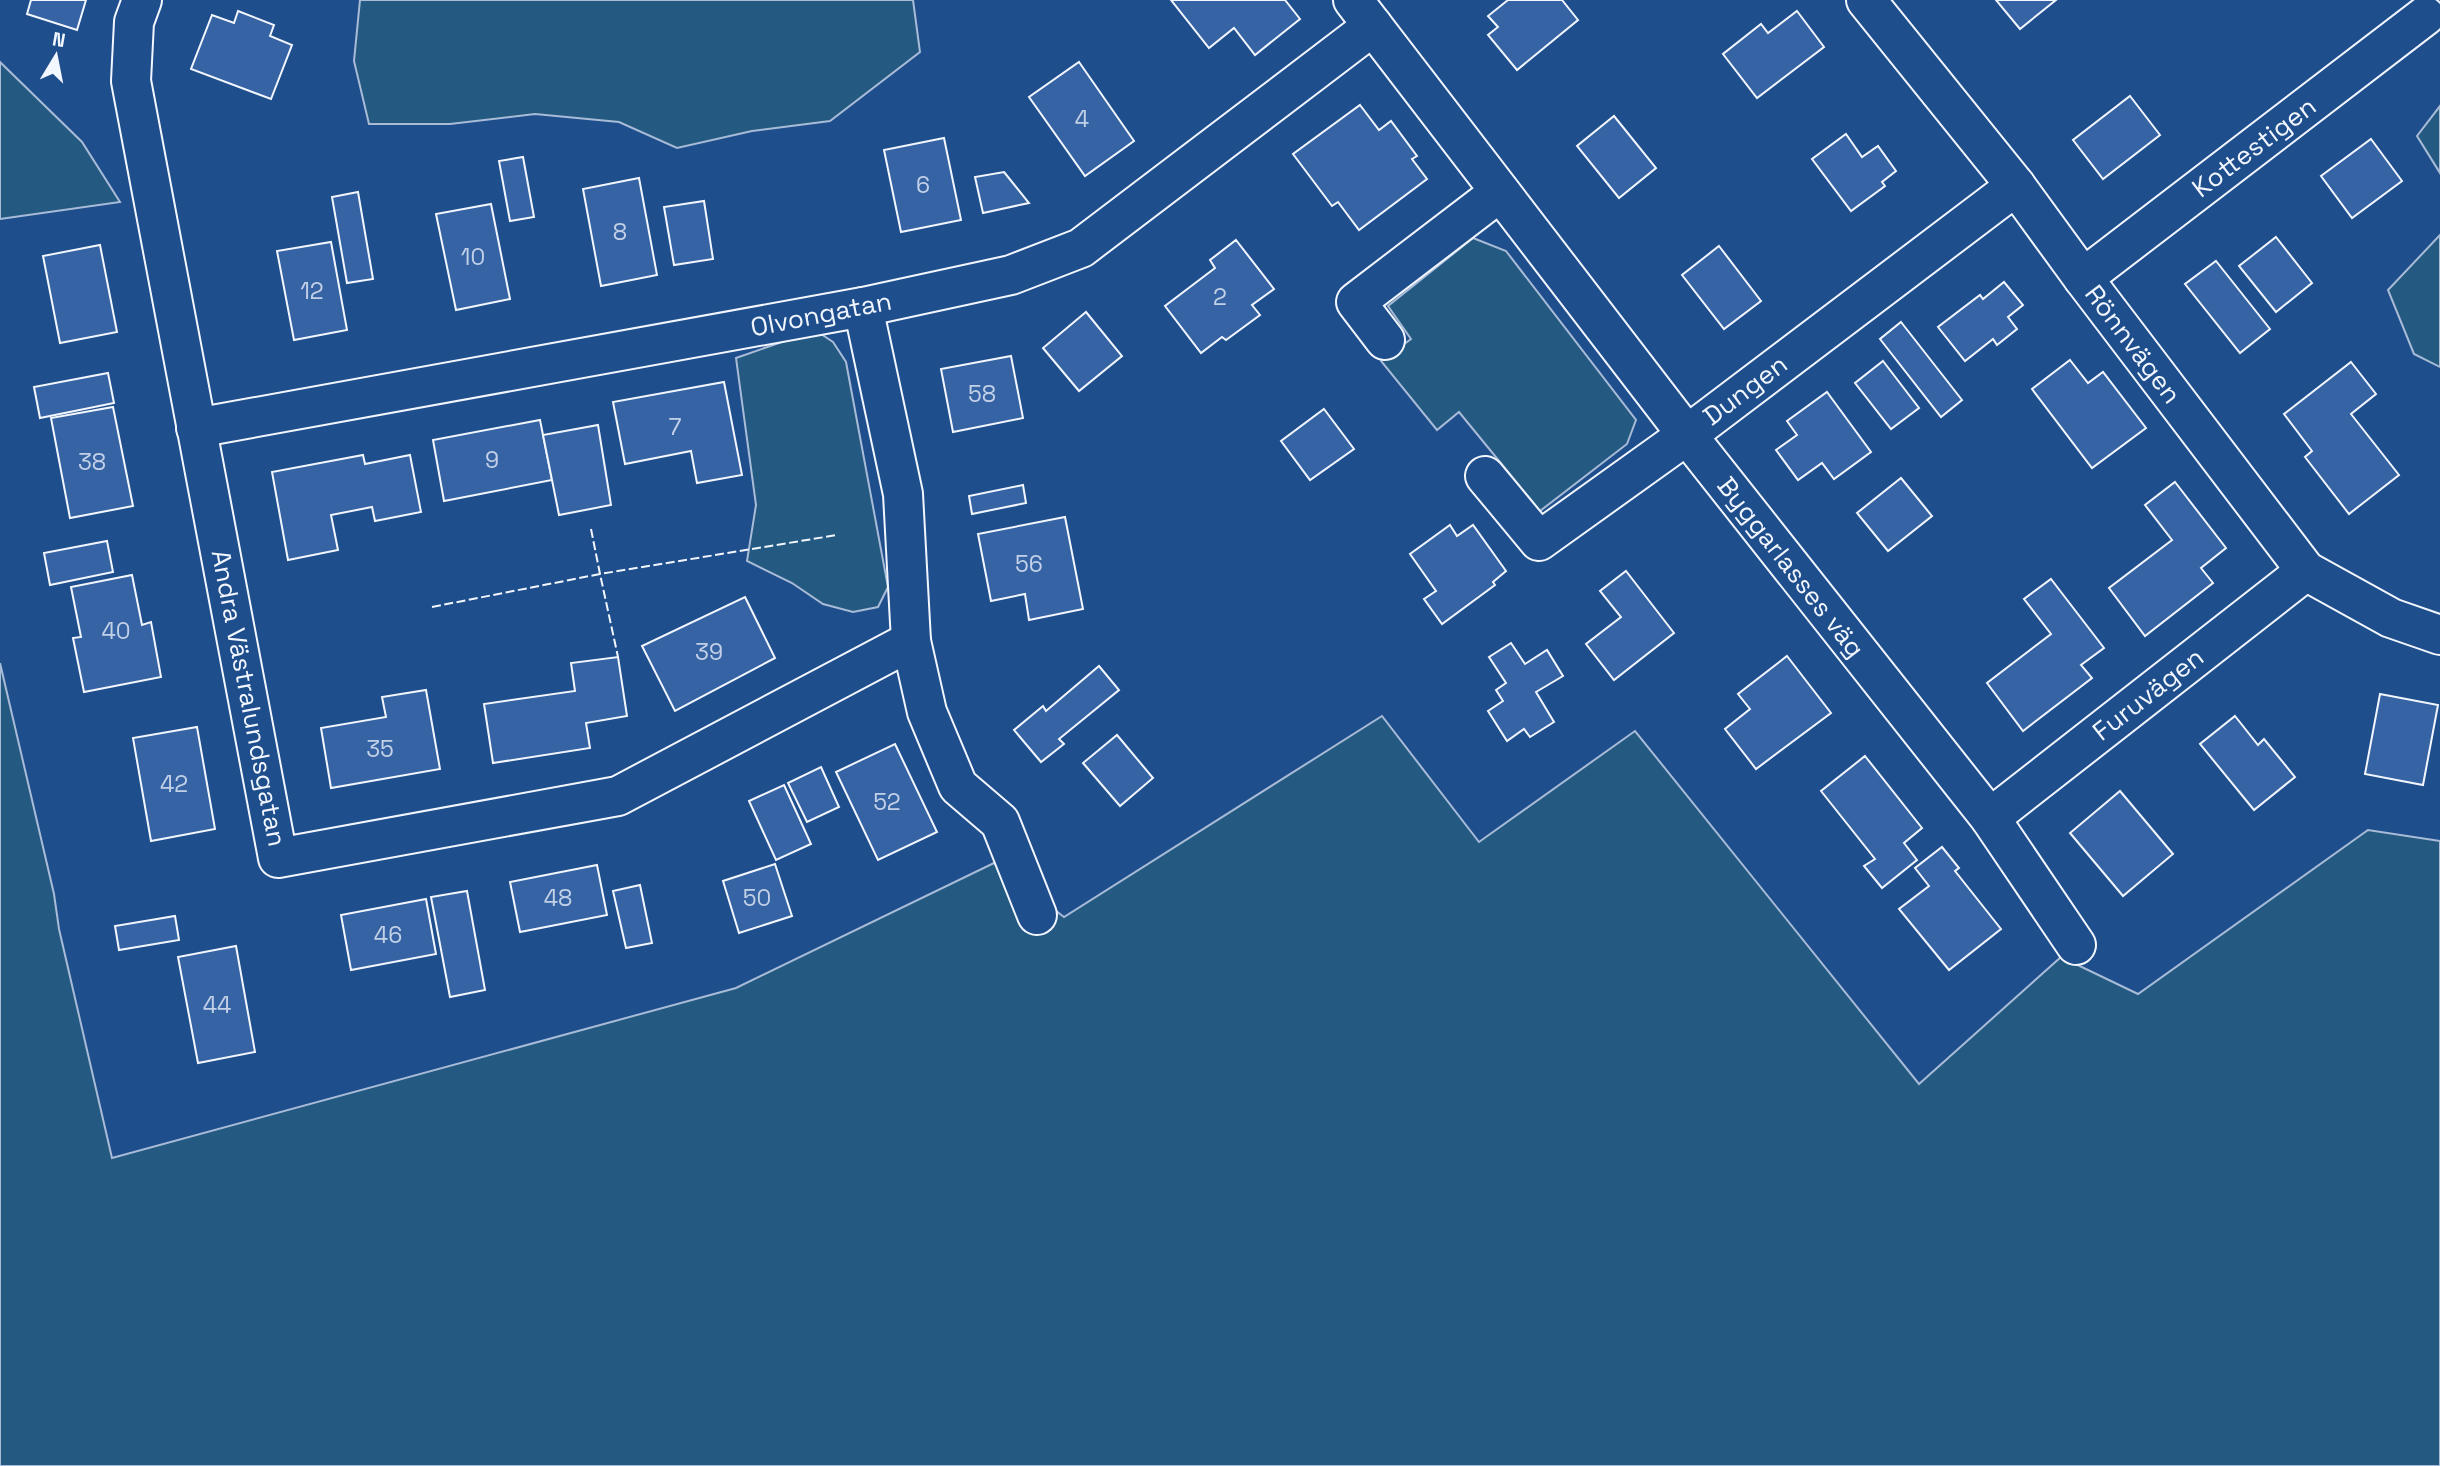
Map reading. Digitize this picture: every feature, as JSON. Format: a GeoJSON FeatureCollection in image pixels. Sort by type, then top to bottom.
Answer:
{"type":"FeatureCollection","features":[{"type":"Feature","properties":{"kind":"street","name":"Andra Västralundsgatan"},"geometry":{"type":"LineString","coordinates":[[142,0],[134,22],[131,81],[278,858],[618,796],[911,640]]}},
{"type":"Feature","properties":{"kind":"street","name":"Rönnvägen"},"geometry":{"type":"LineString","coordinates":[[1866,0],[2015,186],[2306,571],[2391,618],[2440,635]]}},
{"type":"Feature","properties":{"kind":"street","name":"Olvongatan"},"geometry":{"type":"LineString","coordinates":[[196,428],[863,307],[1011,275],[1081,248],[1363,13]]}},
{"type":"Feature","properties":{"kind":"street","name":"Byggarlasses väg"},"geometry":{"type":"LineString","coordinates":[[1363,13],[1687,435],[1990,818],[2076,945]]}},
{"type":"Feature","properties":{"kind":"street","name":"Kottestigen"},"geometry":{"type":"LineString","coordinates":[[2083,278],[2425,16]]}},
{"type":"Feature","properties":{"kind":"street","name":"Dungen"},"geometry":{"type":"LineString","coordinates":[[1485,476],[1539,541],[1687,435],[2015,186]]}},
{"type":"Feature","properties":{"kind":"street"},"geometry":{"type":"LineString","coordinates":[[1385,340],[1356,302],[1500,192]]}},
{"type":"Feature","properties":{"kind":"street"},"geometry":{"type":"LineString","coordinates":[[863,307],[903,494],[911,640],[927,712],[958,786],[1000,822],[1037,915]]}},
{"type":"Feature","properties":{"kind":"street","name":"Furuvägen"},"geometry":{"type":"LineString","coordinates":[[1990,818],[2306,571]]}},
{"type":"Feature","properties":{"kind":"shaded area"},"geometry":{"type":"Polygon","coordinates":[[[360,0],[913,0],[920,52],[830,121],[752,131],[677,148],[619,122],[535,114],[450,124],[369,124],[354,61],[360,0]]]}},
{"type":"Feature","properties":{"kind":"shaded area"},"geometry":{"type":"Polygon","coordinates":[[[0,62],[82,142],[120,202],[0,219],[0,62]]]}},
{"type":"Feature","properties":{"kind":"shaded area"},"geometry":{"type":"Polygon","coordinates":[[[2440,106],[2440,173],[2417,136],[2440,106]]]}},
{"type":"Feature","properties":{"kind":"shaded area"},"geometry":{"type":"Polygon","coordinates":[[[2440,235],[2440,367],[2414,354],[2388,290],[2440,235]]]}},
{"type":"Feature","properties":{"kind":"shaded area"},"geometry":{"type":"Polygon","coordinates":[[[1473,238],[1506,251],[1636,420],[1627,444],[1540,511],[1459,412],[1437,430],[1381,361],[1411,339],[1388,306],[1473,238]]]}},
{"type":"Feature","properties":{"kind":"shaded area"},"geometry":{"type":"Polygon","coordinates":[[[821,334],[833,342],[846,362],[888,587],[878,607],[853,612],[823,604],[792,583],[747,561],[756,505],[736,358],[799,336],[821,334]]]}},
{"type":"Feature","properties":{"kind":"shaded area"},"geometry":{"type":"Polygon","coordinates":[[[0,663],[112,1158],[736,988],[994,863],[1064,917],[1382,716],[1479,842],[1635,731],[1919,1084],[2061,957],[2138,994],[2368,830],[2440,841],[2440,1466],[0,1466],[0,663]]]}},
{"type":"Feature","properties":{"kind":"building"},"geometry":{"type":"Polygon","coordinates":[[[31,0],[86,0],[77,30],[27,14],[31,0]]]}},
{"type":"Feature","properties":{"kind":"building"},"geometry":{"type":"Polygon","coordinates":[[[1171,0],[1285,0],[1300,19],[1255,55],[1234,28],[1209,48],[1171,0]]]}},
{"type":"Feature","properties":{"kind":"building"},"geometry":{"type":"Polygon","coordinates":[[[1508,0],[1562,0],[1578,20],[1517,70],[1488,35],[1498,27],[1488,16],[1508,0]]]}},
{"type":"Feature","properties":{"kind":"building"},"geometry":{"type":"Polygon","coordinates":[[[1996,0],[2056,0],[2020,29],[1996,0]]]}},
{"type":"Feature","properties":{"kind":"building"},"geometry":{"type":"Polygon","coordinates":[[[238,11],[274,25],[270,36],[292,45],[271,99],[191,69],[212,15],[234,23],[238,11]]]}},
{"type":"Feature","properties":{"kind":"building"},"geometry":{"type":"Polygon","coordinates":[[[1797,11],[1824,47],[1757,98],[1723,54],[1761,24],[1768,33],[1797,11]]]}},
{"type":"Feature","properties":{"kind":"building"},"geometry":{"type":"Polygon","coordinates":[[[1079,62],[1134,141],[1085,176],[1029,97],[1079,62]]]}},
{"type":"Feature","properties":{"kind":"building"},"geometry":{"type":"Polygon","coordinates":[[[2130,96],[2160,135],[2103,179],[2073,140],[2130,96]]]}},
{"type":"Feature","properties":{"kind":"building"},"geometry":{"type":"Polygon","coordinates":[[[1360,105],[1379,130],[1391,121],[1417,156],[1412,159],[1427,179],[1359,230],[1338,202],[1332,206],[1293,154],[1360,105]]]}},
{"type":"Feature","properties":{"kind":"building"},"geometry":{"type":"Polygon","coordinates":[[[1614,116],[1656,168],[1619,198],[1577,146],[1614,116]]]}},
{"type":"Feature","properties":{"kind":"building"},"geometry":{"type":"Polygon","coordinates":[[[1846,134],[1862,157],[1878,146],[1896,171],[1882,182],[1885,186],[1851,211],[1812,159],[1846,134]]]}},
{"type":"Feature","properties":{"kind":"building"},"geometry":{"type":"Polygon","coordinates":[[[944,138],[961,220],[901,232],[884,150],[944,138]]]}},
{"type":"Feature","properties":{"kind":"building"},"geometry":{"type":"Polygon","coordinates":[[[2371,139],[2402,181],[2352,218],[2321,176],[2371,139]]]}},
{"type":"Feature","properties":{"kind":"building"},"geometry":{"type":"Polygon","coordinates":[[[523,157],[534,217],[510,221],[499,161],[523,157]]]}},
{"type":"Feature","properties":{"kind":"building"},"geometry":{"type":"Polygon","coordinates":[[[1004,172],[1029,203],[983,213],[975,177],[1004,172]]]}},
{"type":"Feature","properties":{"kind":"building"},"geometry":{"type":"Polygon","coordinates":[[[639,178],[657,275],[601,286],[583,189],[639,178]]]}},
{"type":"Feature","properties":{"kind":"building"},"geometry":{"type":"Polygon","coordinates":[[[358,192],[373,279],[347,283],[332,197],[358,192]]]}},
{"type":"Feature","properties":{"kind":"building"},"geometry":{"type":"Polygon","coordinates":[[[704,201],[713,259],[674,265],[664,207],[704,201]]]}},
{"type":"Feature","properties":{"kind":"building"},"geometry":{"type":"Polygon","coordinates":[[[491,204],[510,299],[456,310],[436,214],[491,204]]]}},
{"type":"Feature","properties":{"kind":"building"},"geometry":{"type":"Polygon","coordinates":[[[2276,237],[2312,283],[2276,312],[2239,266],[2276,237]]]}},
{"type":"Feature","properties":{"kind":"building"},"geometry":{"type":"Polygon","coordinates":[[[1236,240],[1274,289],[1252,305],[1260,315],[1226,340],[1222,337],[1201,353],[1165,306],[1215,268],[1210,260],[1236,240]]]}},
{"type":"Feature","properties":{"kind":"building"},"geometry":{"type":"Polygon","coordinates":[[[331,242],[347,330],[294,340],[277,251],[331,242]]]}},
{"type":"Feature","properties":{"kind":"building"},"geometry":{"type":"Polygon","coordinates":[[[100,245],[117,332],[60,343],[43,256],[100,245]]]}},
{"type":"Feature","properties":{"kind":"building"},"geometry":{"type":"Polygon","coordinates":[[[1719,246],[1761,301],[1724,329],[1682,275],[1719,246]]]}},
{"type":"Feature","properties":{"kind":"building"},"geometry":{"type":"Polygon","coordinates":[[[2216,261],[2270,329],[2240,353],[2185,284],[2216,261]]]}},
{"type":"Feature","properties":{"kind":"building"},"geometry":{"type":"Polygon","coordinates":[[[2004,282],[2023,305],[2008,317],[2017,329],[1997,345],[1993,339],[1965,361],[1938,327],[1980,295],[1983,299],[2004,282]]]}},
{"type":"Feature","properties":{"kind":"building"},"geometry":{"type":"Polygon","coordinates":[[[1086,312],[1122,356],[1079,391],[1043,348],[1086,312]]]}},
{"type":"Feature","properties":{"kind":"building"},"geometry":{"type":"Polygon","coordinates":[[[1901,322],[1962,400],[1941,417],[1880,339],[1901,322]]]}},
{"type":"Feature","properties":{"kind":"building"},"geometry":{"type":"Polygon","coordinates":[[[1011,356],[1023,418],[953,432],[941,369],[1011,356]]]}},
{"type":"Feature","properties":{"kind":"building"},"geometry":{"type":"Polygon","coordinates":[[[2070,360],[2088,383],[2103,372],[2146,428],[2092,468],[2032,389],[2070,360]]]}},
{"type":"Feature","properties":{"kind":"building"},"geometry":{"type":"Polygon","coordinates":[[[1883,361],[1919,408],[1891,429],[1855,383],[1883,361]]]}},
{"type":"Feature","properties":{"kind":"building"},"geometry":{"type":"Polygon","coordinates":[[[2351,362],[2376,394],[2351,414],[2399,475],[2349,514],[2305,457],[2312,451],[2284,414],[2351,362]]]}},
{"type":"Feature","properties":{"kind":"building"},"geometry":{"type":"Polygon","coordinates":[[[108,373],[114,403],[40,418],[34,387],[108,373]]]}},
{"type":"Feature","properties":{"kind":"building"},"geometry":{"type":"Polygon","coordinates":[[[724,382],[742,475],[697,483],[691,451],[625,464],[613,402],[724,382]]]}},
{"type":"Feature","properties":{"kind":"building"},"geometry":{"type":"Polygon","coordinates":[[[1827,392],[1871,452],[1834,479],[1822,463],[1798,480],[1776,450],[1797,435],[1787,421],[1827,392]]]}},
{"type":"Feature","properties":{"kind":"building"},"geometry":{"type":"Polygon","coordinates":[[[113,407],[133,506],[70,518],[51,418],[113,407]]]}},
{"type":"Feature","properties":{"kind":"building"},"geometry":{"type":"Polygon","coordinates":[[[1324,409],[1354,449],[1310,480],[1281,441],[1324,409]]]}},
{"type":"Feature","properties":{"kind":"building"},"geometry":{"type":"Polygon","coordinates":[[[540,420],[552,480],[444,501],[433,440],[540,420]]]}},
{"type":"Feature","properties":{"kind":"building"},"geometry":{"type":"Polygon","coordinates":[[[598,425],[611,505],[559,515],[543,435],[598,425]]]}},
{"type":"Feature","properties":{"kind":"building"},"geometry":{"type":"Polygon","coordinates":[[[363,455],[365,464],[410,455],[421,512],[375,521],[372,507],[331,515],[338,550],[288,560],[272,472],[363,455]]]}},
{"type":"Feature","properties":{"kind":"building"},"geometry":{"type":"Polygon","coordinates":[[[1901,478],[1932,516],[1888,551],[1857,513],[1901,478]]]}},
{"type":"Feature","properties":{"kind":"building"},"geometry":{"type":"Polygon","coordinates":[[[2175,482],[2226,548],[2201,568],[2213,583],[2145,636],[2109,588],[2172,540],[2145,505],[2175,482]]]}},
{"type":"Feature","properties":{"kind":"building"},"geometry":{"type":"Polygon","coordinates":[[[1023,485],[1026,503],[972,514],[969,496],[1023,485]]]}},
{"type":"Feature","properties":{"kind":"building"},"geometry":{"type":"Polygon","coordinates":[[[1065,517],[1083,609],[1029,620],[1025,594],[991,601],[978,534],[1065,517]]]}},
{"type":"Feature","properties":{"kind":"building"},"geometry":{"type":"Polygon","coordinates":[[[1450,525],[1457,536],[1473,525],[1506,571],[1493,582],[1495,585],[1442,624],[1424,599],[1436,591],[1410,554],[1450,525]]]}},
{"type":"Feature","properties":{"kind":"building"},"geometry":{"type":"Polygon","coordinates":[[[107,541],[113,572],[50,585],[44,553],[107,541]]]}},
{"type":"Feature","properties":{"kind":"building"},"geometry":{"type":"Polygon","coordinates":[[[1626,571],[1674,633],[1614,680],[1586,644],[1621,617],[1600,591],[1626,571]]]}},
{"type":"Feature","properties":{"kind":"building"},"geometry":{"type":"Polygon","coordinates":[[[132,575],[142,625],[151,622],[161,677],[84,692],[73,638],[81,637],[71,587],[132,575]]]}},
{"type":"Feature","properties":{"kind":"building"},"geometry":{"type":"Polygon","coordinates":[[[2051,579],[2104,648],[2081,665],[2092,678],[2023,731],[1987,683],[2051,634],[2024,599],[2051,579]]]}},
{"type":"Feature","properties":{"kind":"building"},"geometry":{"type":"Polygon","coordinates":[[[745,597],[775,658],[675,711],[642,646],[745,597]]]}},
{"type":"Feature","properties":{"kind":"building"},"geometry":{"type":"Polygon","coordinates":[[[1511,643],[1525,664],[1547,650],[1563,676],[1536,692],[1554,722],[1530,737],[1524,729],[1507,741],[1488,711],[1503,701],[1496,690],[1506,683],[1489,657],[1511,643]]]}},
{"type":"Feature","properties":{"kind":"building"},"geometry":{"type":"Polygon","coordinates":[[[1787,656],[1831,713],[1756,769],[1725,729],[1750,709],[1738,694],[1787,656]]]}},
{"type":"Feature","properties":{"kind":"building"},"geometry":{"type":"Polygon","coordinates":[[[618,657],[627,716],[586,723],[590,748],[493,763],[484,704],[575,691],[571,663],[618,657]]]}},
{"type":"Feature","properties":{"kind":"building"},"geometry":{"type":"Polygon","coordinates":[[[1099,666],[1119,690],[1059,739],[1064,744],[1041,762],[1014,730],[1043,706],[1046,711],[1099,666]]]}},
{"type":"Feature","properties":{"kind":"building"},"geometry":{"type":"Polygon","coordinates":[[[426,690],[440,769],[331,788],[321,728],[386,717],[382,697],[426,690]]]}},
{"type":"Feature","properties":{"kind":"building"},"geometry":{"type":"Polygon","coordinates":[[[2380,694],[2438,705],[2423,785],[2365,774],[2380,694]]]}},
{"type":"Feature","properties":{"kind":"building"},"geometry":{"type":"Polygon","coordinates":[[[2235,716],[2258,745],[2264,739],[2295,777],[2254,810],[2200,744],[2235,716]]]}},
{"type":"Feature","properties":{"kind":"building"},"geometry":{"type":"Polygon","coordinates":[[[197,727],[215,829],[151,841],[133,738],[197,727]]]}},
{"type":"Feature","properties":{"kind":"building"},"geometry":{"type":"Polygon","coordinates":[[[1117,735],[1153,778],[1120,806],[1083,763],[1117,735]]]}},
{"type":"Feature","properties":{"kind":"building"},"geometry":{"type":"Polygon","coordinates":[[[895,744],[937,832],[878,860],[836,772],[895,744]]]}},
{"type":"Feature","properties":{"kind":"building"},"geometry":{"type":"Polygon","coordinates":[[[1865,756],[1922,828],[1904,843],[1917,860],[1882,888],[1864,866],[1875,859],[1821,791],[1865,756]]]}},
{"type":"Feature","properties":{"kind":"building"},"geometry":{"type":"Polygon","coordinates":[[[821,767],[839,807],[807,822],[788,783],[821,767]]]}},
{"type":"Feature","properties":{"kind":"building"},"geometry":{"type":"Polygon","coordinates":[[[784,785],[811,844],[776,860],[749,801],[784,785]]]}},
{"type":"Feature","properties":{"kind":"building"},"geometry":{"type":"Polygon","coordinates":[[[2120,791],[2173,854],[2123,896],[2070,833],[2120,791]]]}},
{"type":"Feature","properties":{"kind":"building"},"geometry":{"type":"Polygon","coordinates":[[[1942,847],[1959,868],[1955,871],[2001,929],[1949,970],[1899,909],[1929,886],[1915,868],[1942,847]]]}},
{"type":"Feature","properties":{"kind":"building"},"geometry":{"type":"Polygon","coordinates":[[[775,864],[792,916],[739,933],[723,881],[775,864]]]}},
{"type":"Feature","properties":{"kind":"building"},"geometry":{"type":"Polygon","coordinates":[[[597,865],[607,915],[520,932],[510,882],[597,865]]]}},
{"type":"Feature","properties":{"kind":"building"},"geometry":{"type":"Polygon","coordinates":[[[640,885],[652,943],[626,948],[613,891],[640,885]]]}},
{"type":"Feature","properties":{"kind":"building"},"geometry":{"type":"Polygon","coordinates":[[[467,891],[485,990],[450,997],[431,897],[467,891]]]}},
{"type":"Feature","properties":{"kind":"building"},"geometry":{"type":"Polygon","coordinates":[[[426,899],[436,954],[351,970],[341,915],[426,899]]]}},
{"type":"Feature","properties":{"kind":"building"},"geometry":{"type":"Polygon","coordinates":[[[175,916],[179,940],[119,950],[115,926],[175,916]]]}},
{"type":"Feature","properties":{"kind":"building"},"geometry":{"type":"Polygon","coordinates":[[[236,946],[255,1052],[198,1063],[178,957],[236,946]]]}},
{"type":"Feature","properties":{"kind":"fence"},"geometry":{"type":"LineString","coordinates":[[591,529],[600,574],[837,535]]}},
{"type":"Feature","properties":{"kind":"fence"},"geometry":{"type":"LineString","coordinates":[[432,607],[600,574],[618,657]]}}]}
